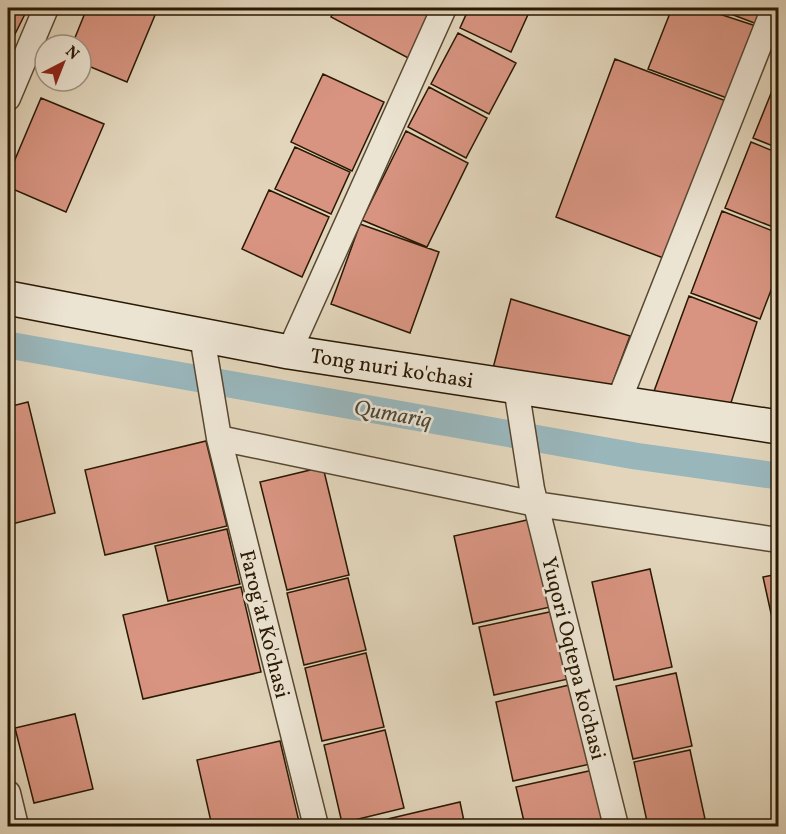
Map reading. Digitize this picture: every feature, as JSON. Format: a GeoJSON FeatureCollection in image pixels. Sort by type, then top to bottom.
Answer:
{"type":"FeatureCollection","features":[{"type":"Feature","properties":{"kind":"street"},"geometry":{"type":"LineString","coordinates":[[8,98],[17,51],[46,8]]}},
{"type":"Feature","properties":{"kind":"street"},"geometry":{"type":"LineString","coordinates":[[289,352],[444,8]]}},
{"type":"Feature","properties":{"kind":"street"},"geometry":{"type":"LineString","coordinates":[[618,403],[774,8]]}},
{"type":"Feature","properties":{"kind":"street","name":"Tong nuri ko'chasi"},"geometry":{"type":"LineString","coordinates":[[8,298],[289,352],[778,427]]}},
{"type":"Feature","properties":{"kind":"street","name":"Farog'at Ko'chasi"},"geometry":{"type":"LineString","coordinates":[[202,336],[218,429],[316,826]]}},
{"type":"Feature","properties":{"kind":"street","name":"Yuqori Oqtepa ko'chasi"},"geometry":{"type":"LineString","coordinates":[[516,387],[534,497],[616,826]]}},
{"type":"Feature","properties":{"kind":"street"},"geometry":{"type":"LineString","coordinates":[[218,429],[534,497],[778,540]]}},
{"type":"Feature","properties":{"kind":"street"},"geometry":{"type":"LineString","coordinates":[[8,793],[16,826]]}},
{"type":"Feature","properties":{"kind":"building"},"geometry":{"type":"Polygon","coordinates":[[[8,8],[28,8],[9,46],[8,45],[8,8]]]}},
{"type":"Feature","properties":{"kind":"building"},"geometry":{"type":"Polygon","coordinates":[[[87,8],[158,8],[127,82],[93,68],[93,33],[77,33],[87,8]]]}},
{"type":"Feature","properties":{"kind":"building"},"geometry":{"type":"Polygon","coordinates":[[[336,8],[428,8],[437,12],[412,60],[331,17],[336,8]]]}},
{"type":"Feature","properties":{"kind":"building"},"geometry":{"type":"Polygon","coordinates":[[[469,8],[531,8],[511,52],[460,28],[469,8]]]}},
{"type":"Feature","properties":{"kind":"building"},"geometry":{"type":"Polygon","coordinates":[[[672,8],[701,8],[756,26],[727,98],[648,69],[672,8]]]}},
{"type":"Feature","properties":{"kind":"building"},"geometry":{"type":"Polygon","coordinates":[[[715,8],[764,8],[757,24],[715,8]]]}},
{"type":"Feature","properties":{"kind":"building"},"geometry":{"type":"Polygon","coordinates":[[[458,33],[516,63],[489,114],[431,84],[458,33]]]}},
{"type":"Feature","properties":{"kind":"building"},"geometry":{"type":"Polygon","coordinates":[[[615,59],[726,101],[666,259],[556,217],[615,59]]]}},
{"type":"Feature","properties":{"kind":"building"},"geometry":{"type":"Polygon","coordinates":[[[323,74],[384,102],[352,171],[291,142],[323,74]]]}},
{"type":"Feature","properties":{"kind":"building"},"geometry":{"type":"Polygon","coordinates":[[[778,76],[778,148],[753,138],[778,76]]]}},
{"type":"Feature","properties":{"kind":"building"},"geometry":{"type":"Polygon","coordinates":[[[429,87],[487,118],[466,158],[408,127],[429,87]]]}},
{"type":"Feature","properties":{"kind":"building"},"geometry":{"type":"Polygon","coordinates":[[[41,98],[104,124],[66,212],[8,187],[8,176],[41,98]]]}},
{"type":"Feature","properties":{"kind":"building"},"geometry":{"type":"Polygon","coordinates":[[[406,131],[468,163],[427,247],[362,220],[406,131]]]}},
{"type":"Feature","properties":{"kind":"building"},"geometry":{"type":"Polygon","coordinates":[[[751,142],[778,153],[778,229],[725,208],[751,142]]]}},
{"type":"Feature","properties":{"kind":"building"},"geometry":{"type":"Polygon","coordinates":[[[295,147],[350,172],[331,214],[275,189],[295,147]]]}},
{"type":"Feature","properties":{"kind":"building"},"geometry":{"type":"Polygon","coordinates":[[[269,190],[329,217],[302,277],[242,249],[269,190]]]}},
{"type":"Feature","properties":{"kind":"building"},"geometry":{"type":"Polygon","coordinates":[[[722,211],[778,233],[778,272],[760,319],[691,293],[722,211]]]}},
{"type":"Feature","properties":{"kind":"building"},"geometry":{"type":"Polygon","coordinates":[[[360,224],[439,252],[410,333],[331,304],[360,224]]]}},
{"type":"Feature","properties":{"kind":"building"},"geometry":{"type":"Polygon","coordinates":[[[689,296],[757,322],[729,409],[653,394],[689,296]]]}},
{"type":"Feature","properties":{"kind":"building"},"geometry":{"type":"Polygon","coordinates":[[[511,299],[630,336],[608,395],[491,376],[511,299]]]}},
{"type":"Feature","properties":{"kind":"building"},"geometry":{"type":"Polygon","coordinates":[[[28,402],[55,513],[8,525],[8,407],[28,402]]]}},
{"type":"Feature","properties":{"kind":"building"},"geometry":{"type":"Polygon","coordinates":[[[206,441],[227,526],[105,555],[85,470],[206,441]]]}},
{"type":"Feature","properties":{"kind":"building"},"geometry":{"type":"Polygon","coordinates":[[[323,467],[349,575],[287,590],[260,482],[323,467]]]}},
{"type":"Feature","properties":{"kind":"building"},"geometry":{"type":"Polygon","coordinates":[[[536,518],[555,606],[473,624],[454,536],[536,518]]]}},
{"type":"Feature","properties":{"kind":"building"},"geometry":{"type":"Polygon","coordinates":[[[227,529],[240,584],[168,601],[155,546],[227,529]]]}},
{"type":"Feature","properties":{"kind":"building"},"geometry":{"type":"Polygon","coordinates":[[[650,569],[672,667],[614,680],[592,582],[650,569]]]}},
{"type":"Feature","properties":{"kind":"building"},"geometry":{"type":"Polygon","coordinates":[[[778,574],[778,645],[763,577],[778,574]]]}},
{"type":"Feature","properties":{"kind":"building"},"geometry":{"type":"Polygon","coordinates":[[[348,578],[366,650],[304,665],[287,593],[348,578]]]}},
{"type":"Feature","properties":{"kind":"building"},"geometry":{"type":"Polygon","coordinates":[[[241,587],[261,672],[143,699],[123,615],[241,587]]]}},
{"type":"Feature","properties":{"kind":"building"},"geometry":{"type":"Polygon","coordinates":[[[559,610],[573,678],[494,695],[479,627],[559,610]]]}},
{"type":"Feature","properties":{"kind":"building"},"geometry":{"type":"Polygon","coordinates":[[[366,653],[384,727],[322,741],[305,668],[366,653]]]}},
{"type":"Feature","properties":{"kind":"building"},"geometry":{"type":"Polygon","coordinates":[[[676,673],[692,746],[633,759],[616,686],[676,673]]]}},
{"type":"Feature","properties":{"kind":"building"},"geometry":{"type":"Polygon","coordinates":[[[578,683],[595,763],[513,781],[496,702],[578,683]]]}},
{"type":"Feature","properties":{"kind":"building"},"geometry":{"type":"Polygon","coordinates":[[[75,714],[93,789],[34,803],[15,728],[75,714]]]}},
{"type":"Feature","properties":{"kind":"building"},"geometry":{"type":"Polygon","coordinates":[[[385,730],[404,808],[342,823],[324,745],[385,730]]]}},
{"type":"Feature","properties":{"kind":"building"},"geometry":{"type":"Polygon","coordinates":[[[280,741],[300,826],[212,826],[197,760],[280,741]]]}},
{"type":"Feature","properties":{"kind":"building"},"geometry":{"type":"Polygon","coordinates":[[[690,750],[705,819],[671,826],[648,826],[634,762],[690,750]]]}},
{"type":"Feature","properties":{"kind":"building"},"geometry":{"type":"Polygon","coordinates":[[[598,769],[610,826],[525,826],[516,787],[598,769]]]}},
{"type":"Feature","properties":{"kind":"building"},"geometry":{"type":"Polygon","coordinates":[[[460,802],[465,826],[358,826],[460,802]]]}},
{"type":"Feature","properties":{"kind":"waterway","name":"Qumariq"},"geometry":{"type":"LineString","coordinates":[[8,345],[635,456],[778,476]]}}]}
